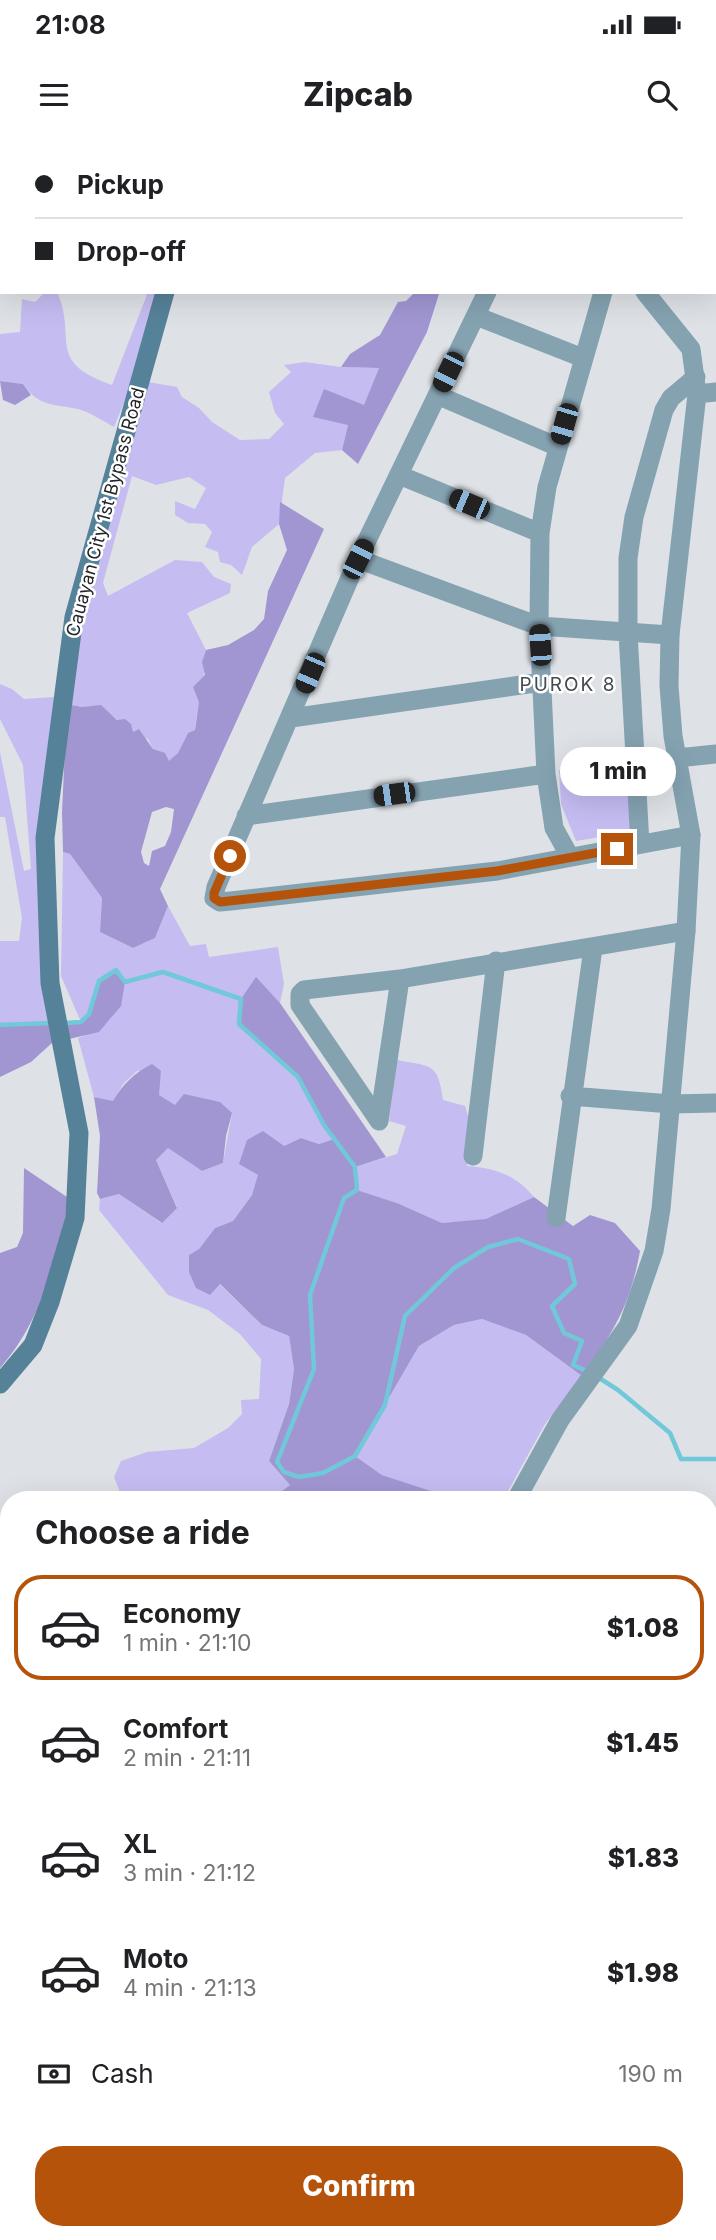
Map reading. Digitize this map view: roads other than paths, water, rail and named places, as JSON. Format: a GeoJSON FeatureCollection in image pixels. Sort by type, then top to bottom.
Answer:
{"type":"FeatureCollection","features":[{"type":"Feature","properties":{"kind":"main road","name":"Cauayan City 1st Bypass Road"},"geometry":{"type":"LineString","coordinates":[[0,1384],[33,1345],[50,1301],[75,1219],[79,1133],[50,984],[45,838],[70,642],[90,556],[164,294]]}},
{"type":"Feature","properties":{"kind":"street"},"geometry":{"type":"LineString","coordinates":[[486,294],[358,559],[291,718],[246,816],[214,898],[220,902],[497,871],[691,835]]}},
{"type":"Feature","properties":{"kind":"street"},"geometry":{"type":"LineString","coordinates":[[570,857],[554,828],[546,774],[539,626],[540,533],[547,487],[602,294]]}},
{"type":"Feature","properties":{"kind":"street"},"geometry":{"type":"LineString","coordinates":[[521,1491],[560,1420],[606,1360],[628,1326],[654,1251],[671,1104],[686,931],[691,835],[670,704],[670,635],[703,388],[691,349],[647,294]]}},
{"type":"Feature","properties":{"kind":"street"},"geometry":{"type":"LineString","coordinates":[[476,316],[583,358]]}},
{"type":"Feature","properties":{"kind":"street"},"geometry":{"type":"LineString","coordinates":[[640,844],[628,633],[630,537],[664,410],[671,398],[703,388]]}},
{"type":"Feature","properties":{"kind":"street"},"geometry":{"type":"LineString","coordinates":[[437,395],[558,447]]}},
{"type":"Feature","properties":{"kind":"street"},"geometry":{"type":"LineString","coordinates":[[399,475],[540,533]]}},
{"type":"Feature","properties":{"kind":"street"},"geometry":{"type":"LineString","coordinates":[[358,559],[539,626],[670,635]]}},
{"type":"Feature","properties":{"kind":"street"},"geometry":{"type":"LineString","coordinates":[[291,718],[542,682]]}},
{"type":"Feature","properties":{"kind":"street"},"geometry":{"type":"LineString","coordinates":[[677,758],[716,754]]}},
{"type":"Feature","properties":{"kind":"street"},"geometry":{"type":"LineString","coordinates":[[246,816],[546,774]]}},
{"type":"Feature","properties":{"kind":"street"},"geometry":{"type":"LineString","coordinates":[[400,979],[379,1121],[305,1013],[299,999],[304,990],[400,979],[686,931]]}},
{"type":"Feature","properties":{"kind":"street"},"geometry":{"type":"LineString","coordinates":[[556,1218],[570,1096],[593,948]]}},
{"type":"Feature","properties":{"kind":"street"},"geometry":{"type":"LineString","coordinates":[[473,1156],[496,961]]}},
{"type":"Feature","properties":{"kind":"street"},"geometry":{"type":"LineString","coordinates":[[570,1096],[671,1104],[716,1103]]}},
{"type":"Feature","properties":{"kind":"waterway"},"geometry":{"type":"LineString","coordinates":[[65,1023],[81,1022],[89,1014],[99,981],[116,970],[125,982],[163,972],[241,999],[239,1024],[298,1077],[324,1125],[355,1167],[357,1190],[344,1198],[310,1295],[314,1369],[277,1462],[284,1472],[299,1477],[323,1473],[355,1456],[385,1405],[405,1316],[454,1268],[488,1247],[518,1239],[569,1259],[575,1284],[552,1306],[564,1333],[582,1341],[573,1365],[589,1372]]}},
{"type":"Feature","properties":{"kind":"waterway"},"geometry":{"type":"LineString","coordinates":[[0,1025],[52,1023]]}},
{"type":"Feature","properties":{"kind":"waterway"},"geometry":{"type":"LineString","coordinates":[[596,1376],[618,1390],[670,1433],[681,1459],[716,1459]]}},
{"type":"Feature","properties":{"kind":"district","name":"PUROK 8"},"geometry":{"type":"Point","coordinates":[568,684]}}]}
